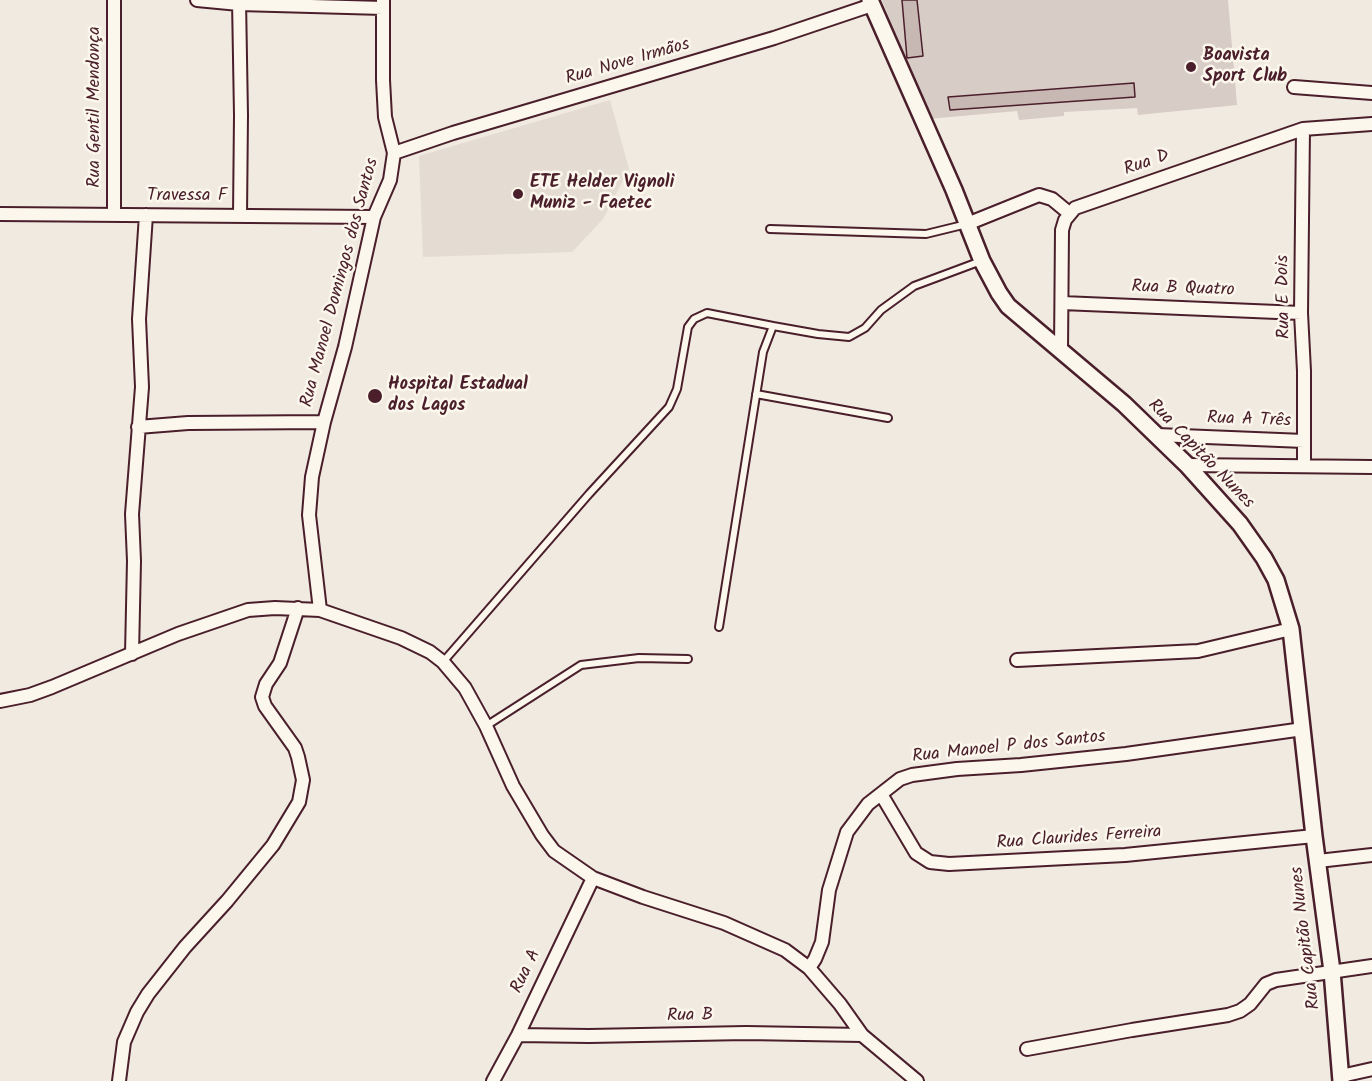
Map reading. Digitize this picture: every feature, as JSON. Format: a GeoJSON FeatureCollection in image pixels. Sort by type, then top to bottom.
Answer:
{"type":"FeatureCollection","features":[{"type":"Feature","properties":{"kind":"street","name":"Rua Gentil Mendonça"},"geometry":{"type":"LineString","coordinates":[[114,0],[114,214]]}},
{"type":"Feature","properties":{"kind":"street"},"geometry":{"type":"LineString","coordinates":[[197,0],[383,4]]}},
{"type":"Feature","properties":{"kind":"street"},"geometry":{"type":"LineString","coordinates":[[239,2],[240,215]]}},
{"type":"Feature","properties":{"kind":"street","name":"Rua Nove Irmãos"},"geometry":{"type":"LineString","coordinates":[[394,153],[453,133],[774,38],[871,2]]}},
{"type":"Feature","properties":{"kind":"street","name":"Rua Capitão Nunes"},"geometry":{"type":"LineString","coordinates":[[871,2],[982,261],[1008,306],[1157,435],[1187,465],[1240,524],[1264,558],[1276,580],[1291,629],[1314,836],[1332,971],[1341,1079]]}},
{"type":"Feature","properties":{"kind":"street","name":"Rua Manoel Domingos dos Santos"},"geometry":{"type":"LineString","coordinates":[[320,610],[309,515],[312,477],[324,422],[345,347],[374,218],[390,180],[394,153],[385,117],[383,4]]}},
{"type":"Feature","properties":{"kind":"street"},"geometry":{"type":"LineString","coordinates":[[1294,87],[1372,93]]}},
{"type":"Feature","properties":{"kind":"street","name":"Rua D"},"geometry":{"type":"LineString","coordinates":[[1069,213],[1075,208],[1303,129],[1372,124]]}},
{"type":"Feature","properties":{"kind":"street","name":"Rua E Dois"},"geometry":{"type":"LineString","coordinates":[[1303,129],[1301,313],[1305,371],[1304,465]]}},
{"type":"Feature","properties":{"kind":"street"},"geometry":{"type":"LineString","coordinates":[[967,224],[1039,195],[1052,199],[1069,213],[1062,230],[1061,350]]}},
{"type":"Feature","properties":{"kind":"street","name":"Travessa F"},"geometry":{"type":"LineString","coordinates":[[0,214],[374,218]]}},
{"type":"Feature","properties":{"kind":"street"},"geometry":{"type":"LineString","coordinates":[[132,654],[133,502],[142,387],[138,319],[146,215]]}},
{"type":"Feature","properties":{"kind":"street","name":"Rua B Quatro"},"geometry":{"type":"LineString","coordinates":[[1062,303],[1301,313]]}},
{"type":"Feature","properties":{"kind":"street"},"geometry":{"type":"LineString","coordinates":[[138,427],[188,423],[324,422]]}},
{"type":"Feature","properties":{"kind":"street","name":"Rua A Três"},"geometry":{"type":"LineString","coordinates":[[1157,435],[1304,441]]}},
{"type":"Feature","properties":{"kind":"street"},"geometry":{"type":"LineString","coordinates":[[1187,465],[1372,467]]}},
{"type":"Feature","properties":{"kind":"street"},"geometry":{"type":"LineString","coordinates":[[0,701],[30,695],[52,687],[178,634],[248,610],[275,608],[320,610],[401,638],[430,652],[444,662],[465,688],[486,726],[513,786],[554,851],[593,878],[724,923],[785,950],[809,968],[840,1004],[862,1035],[917,1081]]}},
{"type":"Feature","properties":{"kind":"street"},"geometry":{"type":"LineString","coordinates":[[120,1081],[124,1042],[136,1012],[185,947],[273,845],[293,816],[299,802],[303,780],[295,748],[265,706],[262,697],[266,684],[280,663],[298,608]]}},
{"type":"Feature","properties":{"kind":"street"},"geometry":{"type":"LineString","coordinates":[[1017,660],[1198,651],[1291,629]]}},
{"type":"Feature","properties":{"kind":"street","name":"Rua Manoel P dos Santos"},"geometry":{"type":"LineString","coordinates":[[809,968],[822,942],[829,890],[847,832],[868,804],[900,779],[912,775],[1126,754],[1303,729]]}},
{"type":"Feature","properties":{"kind":"street","name":"Rua Claurides Ferreira"},"geometry":{"type":"LineString","coordinates":[[881,794],[916,853],[930,862],[949,864],[1125,855],[1314,836]]}},
{"type":"Feature","properties":{"kind":"street"},"geometry":{"type":"LineString","coordinates":[[1318,861],[1372,855]]}},
{"type":"Feature","properties":{"kind":"street","name":"Rua A"},"geometry":{"type":"LineString","coordinates":[[492,1081],[518,1035],[593,878]]}},
{"type":"Feature","properties":{"kind":"street"},"geometry":{"type":"LineString","coordinates":[[1027,1049],[1228,1015],[1250,1004],[1266,984],[1276,980],[1372,966]]}},
{"type":"Feature","properties":{"kind":"street","name":"Rua B"},"geometry":{"type":"LineString","coordinates":[[518,1035],[746,1033],[862,1035]]}},
{"type":"Feature","properties":{"kind":"street"},"geometry":{"type":"LineString","coordinates":[[1341,1079],[1372,1069]]}},
{"type":"Feature","properties":{"kind":"lane"},"geometry":{"type":"LineString","coordinates":[[770,229],[926,234],[967,224]]}},
{"type":"Feature","properties":{"kind":"lane"},"geometry":{"type":"LineString","coordinates":[[444,662],[589,494],[669,406],[677,389],[688,327],[694,319],[707,314],[818,334],[849,337],[865,328],[880,310],[914,286],[982,261]]}},
{"type":"Feature","properties":{"kind":"lane"},"geometry":{"type":"LineString","coordinates":[[719,627],[763,352],[772,326]]}},
{"type":"Feature","properties":{"kind":"lane"},"geometry":{"type":"LineString","coordinates":[[756,394],[888,418]]}},
{"type":"Feature","properties":{"kind":"lane"},"geometry":{"type":"LineString","coordinates":[[486,726],[580,665],[639,658],[688,659]]}},
{"type":"Feature","properties":{"kind":"shaded area"},"geometry":{"type":"Polygon","coordinates":[[[882,0],[902,0],[907,58],[923,56],[917,0],[1228,0],[1237,105],[1138,115],[1137,108],[1064,112],[1064,116],[1019,120],[1017,111],[928,119],[882,0]],[[1134,83],[948,98],[950,110],[1135,97],[1134,83]]]}},
{"type":"Feature","properties":{"kind":"shaded area","name":"ETE Helder Vignoli Muniz - Faetec"},"geometry":{"type":"Polygon","coordinates":[[[610,100],[629,169],[603,219],[572,252],[423,257],[419,156],[610,100]]]}},
{"type":"Feature","properties":{"kind":"building"},"geometry":{"type":"Polygon","coordinates":[[[902,0],[917,0],[923,56],[907,58],[902,0]]]}},
{"type":"Feature","properties":{"kind":"building"},"geometry":{"type":"Polygon","coordinates":[[[1134,83],[1135,97],[950,110],[948,97],[1134,83]]]}},
{"type":"Feature","properties":{"kind":"place","name":"Boavista Sport Club"},"geometry":{"type":"Point","coordinates":[1191,67]}},
{"type":"Feature","properties":{"kind":"place","name":"ETE Helder Vignoli Muniz - Faetec"},"geometry":{"type":"Point","coordinates":[518,194]}},
{"type":"Feature","properties":{"kind":"place","name":"Hospital Estadual dos Lagos"},"geometry":{"type":"Point","coordinates":[375,396]}}]}
